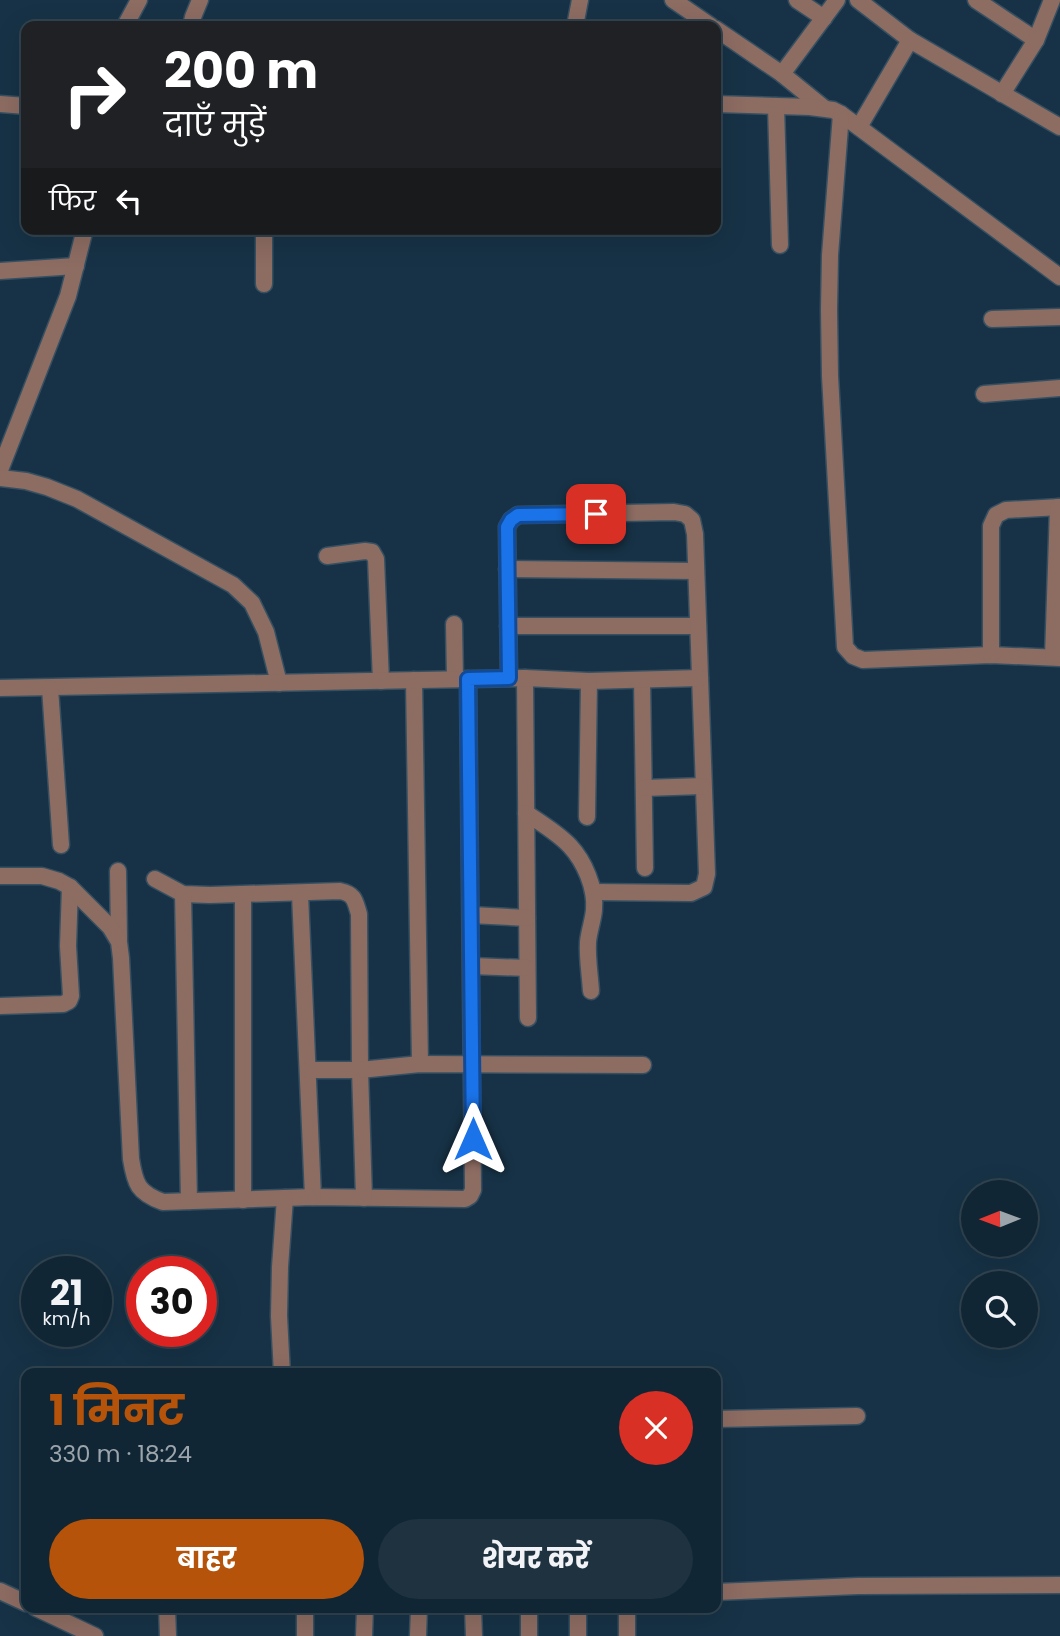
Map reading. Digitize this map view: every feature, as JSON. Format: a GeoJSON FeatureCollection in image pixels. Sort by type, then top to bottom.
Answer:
{"type":"FeatureCollection","features":[{"type":"Feature","properties":{"kind":"street"},"geometry":{"type":"LineString","coordinates":[[128,21],[139,0]]}},
{"type":"Feature","properties":{"kind":"street"},"geometry":{"type":"LineString","coordinates":[[192,21],[200,0]]}},
{"type":"Feature","properties":{"kind":"street"},"geometry":{"type":"LineString","coordinates":[[576,21],[580,0]]}},
{"type":"Feature","properties":{"kind":"street"},"geometry":{"type":"LineString","coordinates":[[673,0],[704,21]]}},
{"type":"Feature","properties":{"kind":"street"},"geometry":{"type":"LineString","coordinates":[[797,0],[824,18]]}},
{"type":"Feature","properties":{"kind":"street"},"geometry":{"type":"LineString","coordinates":[[782,74],[837,0]]}},
{"type":"Feature","properties":{"kind":"street"},"geometry":{"type":"LineString","coordinates":[[858,0],[910,40],[1060,127]]}},
{"type":"Feature","properties":{"kind":"street"},"geometry":{"type":"LineString","coordinates":[[976,0],[1037,40]]}},
{"type":"Feature","properties":{"kind":"street"},"geometry":{"type":"LineString","coordinates":[[1002,94],[1037,40],[1053,0],[1060,4]]}},
{"type":"Feature","properties":{"kind":"street"},"geometry":{"type":"LineString","coordinates":[[721,32],[782,74],[824,108]]}},
{"type":"Feature","properties":{"kind":"street"},"geometry":{"type":"LineString","coordinates":[[859,127],[910,40]]}},
{"type":"Feature","properties":{"kind":"street"},"geometry":{"type":"LineString","coordinates":[[0,104],[21,106]]}},
{"type":"Feature","properties":{"kind":"street"},"geometry":{"type":"LineString","coordinates":[[721,104],[824,108],[841,114],[1060,277]]}},
{"type":"Feature","properties":{"kind":"street"},"geometry":{"type":"LineString","coordinates":[[776,106],[780,245]]}},
{"type":"Feature","properties":{"kind":"street"},"geometry":{"type":"LineString","coordinates":[[841,114],[830,255],[829,310],[830,376],[845,647],[853,656],[863,660],[991,654],[1057,657],[1059,507],[1006,510],[996,515],[991,526],[991,654]]}},
{"type":"Feature","properties":{"kind":"street"},"geometry":{"type":"LineString","coordinates":[[0,470],[68,296],[84,235]]}},
{"type":"Feature","properties":{"kind":"street"},"geometry":{"type":"LineString","coordinates":[[264,235],[264,284]]}},
{"type":"Feature","properties":{"kind":"street"},"geometry":{"type":"LineString","coordinates":[[0,271],[76,266]]}},
{"type":"Feature","properties":{"kind":"street"},"geometry":{"type":"LineString","coordinates":[[992,319],[1060,317]]}},
{"type":"Feature","properties":{"kind":"street"},"geometry":{"type":"LineString","coordinates":[[984,394],[1060,388]]}},
{"type":"Feature","properties":{"kind":"street"},"geometry":{"type":"LineString","coordinates":[[0,478],[26,481],[77,499],[233,586],[252,603],[266,632],[279,683]]}},
{"type":"Feature","properties":{"kind":"street"},"geometry":{"type":"LineString","coordinates":[[528,1018],[526,813],[517,678],[508,626],[507,527],[518,515],[685,514],[692,520],[695,534],[707,874],[704,887],[691,893],[593,892]]}},
{"type":"Feature","properties":{"kind":"street"},"geometry":{"type":"LineString","coordinates":[[327,556],[365,551],[372,552],[376,559],[381,681]]}},
{"type":"Feature","properties":{"kind":"street"},"geometry":{"type":"LineString","coordinates":[[507,569],[696,571]]}},
{"type":"Feature","properties":{"kind":"street"},"geometry":{"type":"LineString","coordinates":[[118,872],[118,942],[131,1159],[134,1178],[141,1191],[150,1198],[163,1202],[285,1198],[465,1199],[470,1196],[473,1190],[471,915],[462,679],[454,624]]}},
{"type":"Feature","properties":{"kind":"street"},"geometry":{"type":"LineString","coordinates":[[508,626],[698,626]]}},
{"type":"Feature","properties":{"kind":"street"},"geometry":{"type":"LineString","coordinates":[[0,688],[517,678],[589,681],[700,678]]}},
{"type":"Feature","properties":{"kind":"street"},"geometry":{"type":"LineString","coordinates":[[414,680],[419,1064]]}},
{"type":"Feature","properties":{"kind":"street"},"geometry":{"type":"LineString","coordinates":[[642,680],[645,868]]}},
{"type":"Feature","properties":{"kind":"street"},"geometry":{"type":"LineString","coordinates":[[587,817],[589,681]]}},
{"type":"Feature","properties":{"kind":"street"},"geometry":{"type":"LineString","coordinates":[[50,688],[61,845]]}},
{"type":"Feature","properties":{"kind":"street"},"geometry":{"type":"LineString","coordinates":[[644,788],[703,786]]}},
{"type":"Feature","properties":{"kind":"street"},"geometry":{"type":"LineString","coordinates":[[526,813],[571,846],[582,862],[593,892],[594,910],[588,940],[591,990]]}},
{"type":"Feature","properties":{"kind":"street"},"geometry":{"type":"LineString","coordinates":[[0,876],[42,876],[70,887],[110,927],[118,942]]}},
{"type":"Feature","properties":{"kind":"street"},"geometry":{"type":"LineString","coordinates":[[155,879],[183,894],[300,894],[340,891],[349,893],[355,901],[359,914],[364,1198]]}},
{"type":"Feature","properties":{"kind":"street"},"geometry":{"type":"LineString","coordinates":[[0,1006],[69,1002],[70,887]]}},
{"type":"Feature","properties":{"kind":"street"},"geometry":{"type":"LineString","coordinates":[[183,894],[189,1201]]}},
{"type":"Feature","properties":{"kind":"street"},"geometry":{"type":"LineString","coordinates":[[300,894],[313,1198]]}},
{"type":"Feature","properties":{"kind":"street"},"geometry":{"type":"LineString","coordinates":[[243,895],[243,1200]]}},
{"type":"Feature","properties":{"kind":"street"},"geometry":{"type":"LineString","coordinates":[[471,915],[527,918]]}},
{"type":"Feature","properties":{"kind":"street"},"geometry":{"type":"LineString","coordinates":[[472,966],[527,968]]}},
{"type":"Feature","properties":{"kind":"street"},"geometry":{"type":"LineString","coordinates":[[308,1070],[419,1064],[643,1065]]}},
{"type":"Feature","properties":{"kind":"street"},"geometry":{"type":"LineString","coordinates":[[282,1368],[279,1292],[285,1198]]}},
{"type":"Feature","properties":{"kind":"street"},"geometry":{"type":"LineString","coordinates":[[721,1419],[857,1416]]}},
{"type":"Feature","properties":{"kind":"street"},"geometry":{"type":"LineString","coordinates":[[721,1592],[858,1586],[1060,1585]]}},
{"type":"Feature","properties":{"kind":"street"},"geometry":{"type":"LineString","coordinates":[[0,1591],[21,1601]]}},
{"type":"Feature","properties":{"kind":"street"},"geometry":{"type":"LineString","coordinates":[[47,1613],[95,1636]]}},
{"type":"Feature","properties":{"kind":"street"},"geometry":{"type":"LineString","coordinates":[[167,1613],[168,1636]]}},
{"type":"Feature","properties":{"kind":"street"},"geometry":{"type":"LineString","coordinates":[[305,1613],[305,1636]]}},
{"type":"Feature","properties":{"kind":"street"},"geometry":{"type":"LineString","coordinates":[[364,1636],[365,1613]]}},
{"type":"Feature","properties":{"kind":"street"},"geometry":{"type":"LineString","coordinates":[[418,1636],[419,1613]]}},
{"type":"Feature","properties":{"kind":"street"},"geometry":{"type":"LineString","coordinates":[[473,1613],[474,1636]]}},
{"type":"Feature","properties":{"kind":"street"},"geometry":{"type":"LineString","coordinates":[[529,1613],[529,1636]]}},
{"type":"Feature","properties":{"kind":"street"},"geometry":{"type":"LineString","coordinates":[[578,1613],[578,1636]]}},
{"type":"Feature","properties":{"kind":"street"},"geometry":{"type":"LineString","coordinates":[[627,1613],[628,1636]]}},
{"type":"Feature","properties":{"kind":"route"},"geometry":{"type":"LineString","coordinates":[[473,1139],[468,679],[509,678],[507,527],[511,520],[518,515],[596,514]]}}]}
